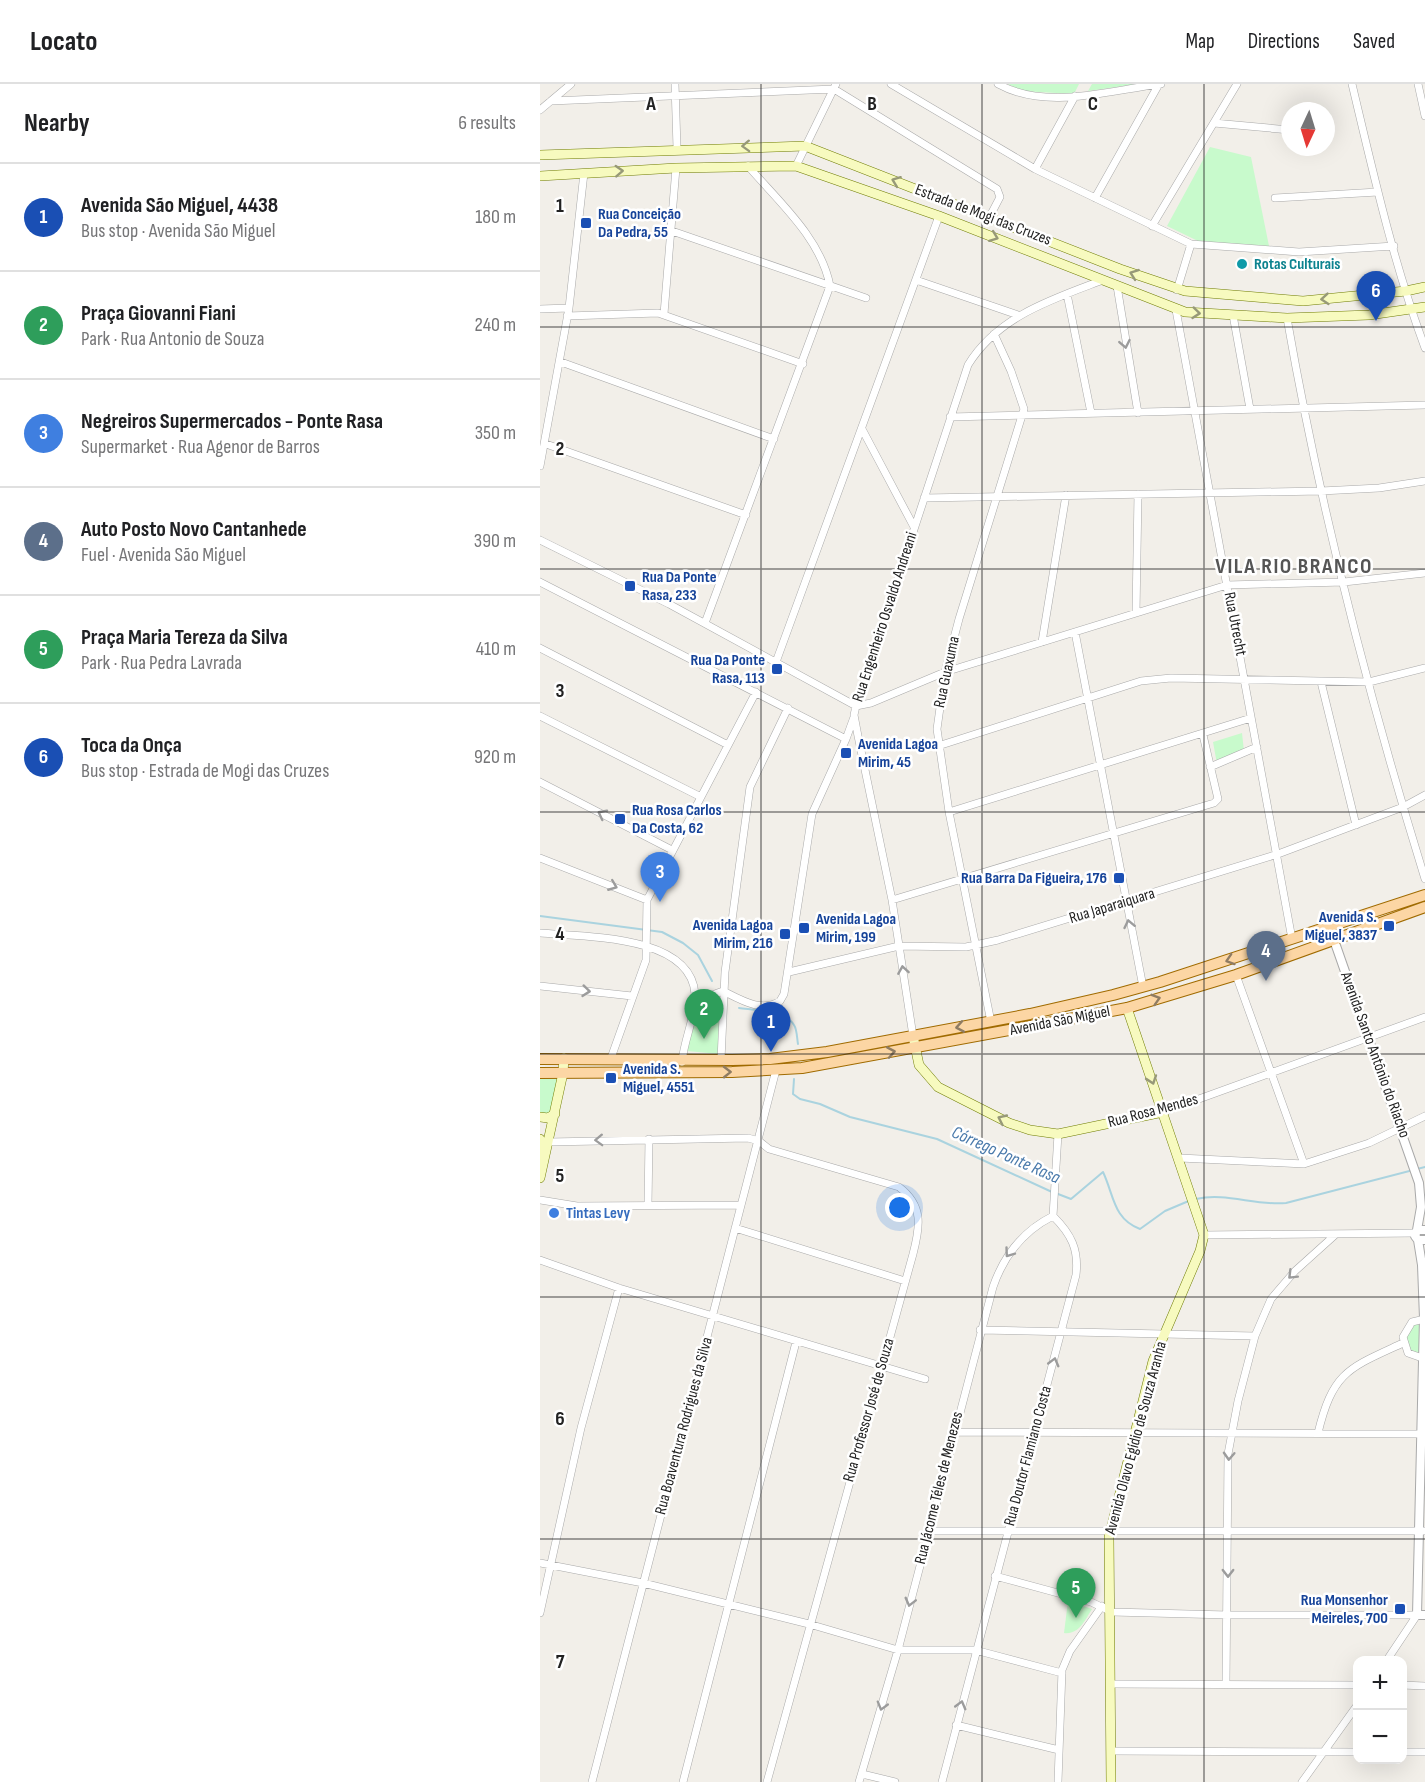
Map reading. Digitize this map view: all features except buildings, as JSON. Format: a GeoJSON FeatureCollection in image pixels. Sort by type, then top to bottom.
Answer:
{"type":"FeatureCollection","features":[{"type":"Feature","properties":{"kind":"main road","name":"Estrada de Mogi das Cruzes"},"geometry":{"type":"LineString","coordinates":[[540,155],[677,148],[805,146],[1177,290],[1284,301],[1406,291],[1425,287]]}},
{"type":"Feature","properties":{"kind":"main road","name":"Estrada de Mogi das Cruzes"},"geometry":{"type":"LineString","coordinates":[[540,176],[747,165],[796,166],[939,216],[1176,310],[1287,318],[1411,311],[1425,308]]}},
{"type":"Feature","properties":{"kind":"main road","name":"Avenida São Miguel"},"geometry":{"type":"LineString","coordinates":[[540,1059],[722,1060],[803,1056],[991,1022],[1143,987],[1425,895]]}},
{"type":"Feature","properties":{"kind":"main road","name":"Avenida São Miguel"},"geometry":{"type":"LineString","coordinates":[[540,1073],[776,1070],[914,1048],[1127,1008],[1236,975],[1425,907]]}},
{"type":"Feature","properties":{"kind":"main road"},"geometry":{"type":"LineString","coordinates":[[1160,982],[1127,997],[1127,1008],[1195,1202],[1204,1234]]}},
{"type":"Feature","properties":{"kind":"main road","name":"Rua Rosa Mendes"},"geometry":{"type":"LineString","coordinates":[[913,1036],[914,1048],[924,1073],[944,1091],[1009,1123],[1030,1130],[1058,1134],[1163,1112]]}},
{"type":"Feature","properties":{"kind":"main road"},"geometry":{"type":"LineString","coordinates":[[540,1176],[544,1159],[544,1140],[555,1114],[564,1058]]}},
{"type":"Feature","properties":{"kind":"main road"},"geometry":{"type":"LineString","coordinates":[[540,1118],[548,1118],[555,1114]]}},
{"type":"Feature","properties":{"kind":"main road","name":"Avenida Olavo Egídio de Souza Aranha"},"geometry":{"type":"LineString","coordinates":[[1111,1782],[1112,1612],[1108,1557],[1110,1530],[1134,1433],[1162,1335],[1200,1251],[1204,1234]]}},
{"type":"Feature","properties":{"kind":"street"},"geometry":{"type":"LineString","coordinates":[[540,110],[571,84]]}},
{"type":"Feature","properties":{"kind":"street"},"geometry":{"type":"LineString","coordinates":[[675,84],[677,148]]}},
{"type":"Feature","properties":{"kind":"street"},"geometry":{"type":"LineString","coordinates":[[891,84],[1035,169],[1191,244],[1299,252],[1394,246]]}},
{"type":"Feature","properties":{"kind":"street"},"geometry":{"type":"LineString","coordinates":[[998,84],[1020,95],[1030,97],[1075,96],[1160,84]]}},
{"type":"Feature","properties":{"kind":"street"},"geometry":{"type":"LineString","coordinates":[[1095,198],[1160,84]]}},
{"type":"Feature","properties":{"kind":"street"},"geometry":{"type":"LineString","coordinates":[[1152,226],[1238,84]]}},
{"type":"Feature","properties":{"kind":"street"},"geometry":{"type":"LineString","coordinates":[[1352,84],[1378,192],[1411,311],[1425,348]]}},
{"type":"Feature","properties":{"kind":"street"},"geometry":{"type":"LineString","coordinates":[[1418,84],[1425,116]]}},
{"type":"Feature","properties":{"kind":"street"},"geometry":{"type":"LineString","coordinates":[[551,101],[675,97],[835,87],[997,189],[1000,197],[989,218]]}},
{"type":"Feature","properties":{"kind":"street"},"geometry":{"type":"LineString","coordinates":[[796,166],[835,87]]}},
{"type":"Feature","properties":{"kind":"street"},"geometry":{"type":"LineString","coordinates":[[1035,169],[1075,96]]}},
{"type":"Feature","properties":{"kind":"street"},"geometry":{"type":"LineString","coordinates":[[1214,123],[1281,129]]}},
{"type":"Feature","properties":{"kind":"street"},"geometry":{"type":"LineString","coordinates":[[705,623],[803,364],[830,286],[826,267],[812,242],[747,165]]}},
{"type":"Feature","properties":{"kind":"street"},"geometry":{"type":"LineString","coordinates":[[664,314],[676,168]]}},
{"type":"Feature","properties":{"kind":"street"},"geometry":{"type":"LineString","coordinates":[[540,466],[561,362],[584,173]]}},
{"type":"Feature","properties":{"kind":"street"},"geometry":{"type":"LineString","coordinates":[[1275,198],[1378,192]]}},
{"type":"Feature","properties":{"kind":"street"},"geometry":{"type":"LineString","coordinates":[[776,662],[939,216]]}},
{"type":"Feature","properties":{"kind":"street"},"geometry":{"type":"LineString","coordinates":[[672,231],[866,298]]}},
{"type":"Feature","properties":{"kind":"street"},"geometry":{"type":"LineString","coordinates":[[1177,290],[1191,244]]}},
{"type":"Feature","properties":{"kind":"street"},"geometry":{"type":"LineString","coordinates":[[916,280],[1018,315]]}},
{"type":"Feature","properties":{"kind":"street","name":"Rua Engenheiro Osvaldo Andreani"},"geometry":{"type":"LineString","coordinates":[[913,1036],[892,900],[854,715],[856,706],[968,365],[994,334],[1018,315],[1103,280]]}},
{"type":"Feature","properties":{"kind":"street"},"geometry":{"type":"LineString","coordinates":[[1117,286],[1138,413]]}},
{"type":"Feature","properties":{"kind":"street"},"geometry":{"type":"LineString","coordinates":[[1066,294],[1091,413]]}},
{"type":"Feature","properties":{"kind":"street"},"geometry":{"type":"LineString","coordinates":[[540,309],[569,308]]}},
{"type":"Feature","properties":{"kind":"street","name":"Rua Utrecht"},"geometry":{"type":"LineString","coordinates":[[1176,310],[1292,939]]}},
{"type":"Feature","properties":{"kind":"street"},"geometry":{"type":"LineString","coordinates":[[567,316],[652,312],[664,314],[803,364]]}},
{"type":"Feature","properties":{"kind":"street"},"geometry":{"type":"LineString","coordinates":[[1233,315],[1250,409]]}},
{"type":"Feature","properties":{"kind":"street"},"geometry":{"type":"LineString","coordinates":[[1287,318],[1304,408],[1344,582],[1403,807],[1425,879]]}},
{"type":"Feature","properties":{"kind":"street","name":"Rua Guaxuma"},"geometry":{"type":"LineString","coordinates":[[991,1022],[949,812],[938,746],[937,721],[945,672],[996,496],[1023,415],[1022,397],[994,334]]}},
{"type":"Feature","properties":{"kind":"street"},"geometry":{"type":"LineString","coordinates":[[561,362],[774,439]]}},
{"type":"Feature","properties":{"kind":"street"},"geometry":{"type":"LineString","coordinates":[[950,417],[1425,405]]}},
{"type":"Feature","properties":{"kind":"street"},"geometry":{"type":"LineString","coordinates":[[862,429],[914,527]]}},
{"type":"Feature","properties":{"kind":"street"},"geometry":{"type":"LineString","coordinates":[[546,444],[746,515]]}},
{"type":"Feature","properties":{"kind":"street"},"geometry":{"type":"LineString","coordinates":[[924,498],[1322,491],[1379,488],[1425,480]]}},
{"type":"Feature","properties":{"kind":"street"},"geometry":{"type":"LineString","coordinates":[[1136,613],[1138,494]]}},
{"type":"Feature","properties":{"kind":"street"},"geometry":{"type":"LineString","coordinates":[[1042,642],[1066,495]]}},
{"type":"Feature","properties":{"kind":"street"},"geometry":{"type":"LineString","coordinates":[[540,540],[705,623],[856,706],[871,703],[945,672],[1227,585],[1344,582],[1425,573]]}},
{"type":"Feature","properties":{"kind":"street"},"geometry":{"type":"LineString","coordinates":[[540,582],[788,708],[846,740]]}},
{"type":"Feature","properties":{"kind":"street"},"geometry":{"type":"LineString","coordinates":[[1074,632],[1143,987]]}},
{"type":"Feature","properties":{"kind":"street"},"geometry":{"type":"LineString","coordinates":[[540,648],[728,745]]}},
{"type":"Feature","properties":{"kind":"street"},"geometry":{"type":"LineString","coordinates":[[938,746],[1087,697],[1154,680],[1369,682],[1425,668]]}},
{"type":"Feature","properties":{"kind":"street"},"geometry":{"type":"LineString","coordinates":[[1321,682],[1356,825]]}},
{"type":"Feature","properties":{"kind":"street"},"geometry":{"type":"LineString","coordinates":[[611,1058],[646,960],[647,900],[756,692]]}},
{"type":"Feature","properties":{"kind":"street"},"geometry":{"type":"LineString","coordinates":[[722,1060],[723,991],[750,787],[788,708]]}},
{"type":"Feature","properties":{"kind":"street"},"geometry":{"type":"LineString","coordinates":[[695,994],[712,995],[723,991],[759,1006],[774,1005],[784,994],[812,814],[846,740],[854,715]]}},
{"type":"Feature","properties":{"kind":"street"},"geometry":{"type":"LineString","coordinates":[[540,716],[701,796]]}},
{"type":"Feature","properties":{"kind":"street"},"geometry":{"type":"LineString","coordinates":[[949,812],[1203,735],[1251,718]]}},
{"type":"Feature","properties":{"kind":"street"},"geometry":{"type":"LineString","coordinates":[[892,900],[1217,802],[1203,735]]}},
{"type":"Feature","properties":{"kind":"street"},"geometry":{"type":"LineString","coordinates":[[1210,767],[1257,747]]}},
{"type":"Feature","properties":{"kind":"street"},"geometry":{"type":"LineString","coordinates":[[540,782],[672,850]]}},
{"type":"Feature","properties":{"kind":"street","name":"Rua Japaraiquara"},"geometry":{"type":"LineString","coordinates":[[789,972],[899,946],[974,946],[1278,854],[1403,807],[1425,795]]}},
{"type":"Feature","properties":{"kind":"street"},"geometry":{"type":"LineString","coordinates":[[540,858],[647,900]]}},
{"type":"Feature","properties":{"kind":"street"},"geometry":{"type":"LineString","coordinates":[[540,933],[647,943],[686,969],[692,979],[695,994],[682,1058],[682,1072]]}},
{"type":"Feature","properties":{"kind":"street","name":"Avenida Santo Antônio do Riacho"},"geometry":{"type":"LineString","coordinates":[[1334,940],[1419,1183],[1424,1318],[1421,1615]]}},
{"type":"Feature","properties":{"kind":"street"},"geometry":{"type":"LineString","coordinates":[[1236,975],[1304,1164]]}},
{"type":"Feature","properties":{"kind":"street"},"geometry":{"type":"LineString","coordinates":[[540,986],[632,996]]}},
{"type":"Feature","properties":{"kind":"street"},"geometry":{"type":"LineString","coordinates":[[694,1002],[723,1002]]}},
{"type":"Feature","properties":{"kind":"street","name":"Rua Rosa Mendes"},"geometry":{"type":"LineString","coordinates":[[1163,1112],[1425,1017]]}},
{"type":"Feature","properties":{"kind":"street","name":"Rua Boaventura Rodrigues da Silva"},"geometry":{"type":"LineString","coordinates":[[592,1782],[776,1070]]}},
{"type":"Feature","properties":{"kind":"street"},"geometry":{"type":"LineString","coordinates":[[1180,1158],[1304,1164],[1369,1143],[1425,1116]]}},
{"type":"Feature","properties":{"kind":"street"},"geometry":{"type":"LineString","coordinates":[[1053,1216],[1058,1134]]}},
{"type":"Feature","properties":{"kind":"street"},"geometry":{"type":"LineString","coordinates":[[544,1140],[735,1137],[759,1141]]}},
{"type":"Feature","properties":{"kind":"street"},"geometry":{"type":"LineString","coordinates":[[648,1205],[649,1138]]}},
{"type":"Feature","properties":{"kind":"street","name":"Rua Professor José de Souza"},"geometry":{"type":"LineString","coordinates":[[759,1141],[769,1149],[899,1187],[910,1195],[919,1213],[919,1222],[905,1281],[767,1782]]}},
{"type":"Feature","properties":{"kind":"street"},"geometry":{"type":"LineString","coordinates":[[540,1200],[578,1206],[741,1205]]}},
{"type":"Feature","properties":{"kind":"street","name":"Avenida Santo Antônio do Riacho"},"geometry":{"type":"LineString","coordinates":[[1420,1234],[1421,1207]]}},
{"type":"Feature","properties":{"kind":"street","name":"Rua Jácome Téles de Menezes"},"geometry":{"type":"LineString","coordinates":[[859,1782],[898,1650],[980,1330],[1000,1267],[1011,1249],[1053,1216]]}},
{"type":"Feature","properties":{"kind":"street","name":"Rua Doutor Flamiano Costa"},"geometry":{"type":"LineString","coordinates":[[942,1782],[975,1650],[1062,1334],[1078,1260],[1076,1249],[1067,1230],[1053,1216]]}},
{"type":"Feature","properties":{"kind":"street"},"geometry":{"type":"LineString","coordinates":[[735,1228],[905,1281]]}},
{"type":"Feature","properties":{"kind":"street"},"geometry":{"type":"LineString","coordinates":[[1204,1234],[1420,1234]]}},
{"type":"Feature","properties":{"kind":"street"},"geometry":{"type":"LineString","coordinates":[[1226,1685],[1231,1432],[1255,1336],[1271,1299],[1295,1271],[1335,1235]]}},
{"type":"Feature","properties":{"kind":"street"},"geometry":{"type":"LineString","coordinates":[[540,1260],[619,1288],[925,1380]]}},
{"type":"Feature","properties":{"kind":"street"},"geometry":{"type":"LineString","coordinates":[[540,1613],[581,1428],[619,1288]]}},
{"type":"Feature","properties":{"kind":"street"},"geometry":{"type":"LineString","coordinates":[[1424,1318],[1408,1326],[1403,1343],[1408,1353],[1424,1359]]}},
{"type":"Feature","properties":{"kind":"street"},"geometry":{"type":"LineString","coordinates":[[980,1330],[1062,1334],[1255,1336]]}},
{"type":"Feature","properties":{"kind":"street"},"geometry":{"type":"LineString","coordinates":[[683,1782],[796,1342]]}},
{"type":"Feature","properties":{"kind":"street"},"geometry":{"type":"LineString","coordinates":[[1318,1433],[1330,1394],[1345,1373],[1403,1343]]}},
{"type":"Feature","properties":{"kind":"street"},"geometry":{"type":"LineString","coordinates":[[954,1432],[1424,1434]]}},
{"type":"Feature","properties":{"kind":"street"},"geometry":{"type":"LineString","coordinates":[[928,1531],[1423,1531]]}},
{"type":"Feature","properties":{"kind":"street"},"geometry":{"type":"LineString","coordinates":[[540,1563],[643,1583],[809,1624],[898,1650],[975,1650],[1062,1673]]}},
{"type":"Feature","properties":{"kind":"street"},"geometry":{"type":"LineString","coordinates":[[995,1576],[1102,1606],[1112,1612],[1228,1615],[1421,1615]]}},
{"type":"Feature","properties":{"kind":"street"},"geometry":{"type":"LineString","coordinates":[[1058,1782],[1062,1673],[1070,1651],[1102,1606]]}},
{"type":"Feature","properties":{"kind":"street"},"geometry":{"type":"LineString","coordinates":[[1390,1656],[1421,1615]]}},
{"type":"Feature","properties":{"kind":"street"},"geometry":{"type":"LineString","coordinates":[[1112,1684],[1353,1685]]}},
{"type":"Feature","properties":{"kind":"street"},"geometry":{"type":"LineString","coordinates":[[1407,1686],[1425,1686]]}},
{"type":"Feature","properties":{"kind":"street"},"geometry":{"type":"LineString","coordinates":[[1302,1782],[1354,1710]]}},
{"type":"Feature","properties":{"kind":"street"},"geometry":{"type":"LineString","coordinates":[[956,1725],[1059,1750]]}},
{"type":"Feature","properties":{"kind":"street"},"geometry":{"type":"LineString","coordinates":[[1111,1751],[1353,1752]]}},
{"type":"Feature","properties":{"kind":"street"},"geometry":{"type":"LineString","coordinates":[[1407,1752],[1425,1752]]}},
{"type":"Feature","properties":{"kind":"street"},"geometry":{"type":"LineString","coordinates":[[862,1774],[895,1782]]}},
{"type":"Feature","properties":{"kind":"green space"},"geometry":{"type":"Polygon","coordinates":[[[1008,84],[1079,84],[1074,94],[1021,91],[1008,84]]]}},
{"type":"Feature","properties":{"kind":"green space"},"geometry":{"type":"Polygon","coordinates":[[[1092,84],[1138,84],[1088,91],[1092,84]]]}},
{"type":"Feature","properties":{"kind":"green space"},"geometry":{"type":"Polygon","coordinates":[[[1210,147],[1251,157],[1269,246],[1200,242],[1167,226],[1210,147]]]}},
{"type":"Feature","properties":{"kind":"green space"},"geometry":{"type":"Polygon","coordinates":[[[1242,733],[1244,751],[1217,764],[1213,742],[1242,733]]]}},
{"type":"Feature","properties":{"kind":"green space"},"geometry":{"type":"Polygon","coordinates":[[[708,1005],[719,1012],[719,1054],[687,1051],[696,1006],[708,1005]]]}},
{"type":"Feature","properties":{"kind":"green space"},"geometry":{"type":"Polygon","coordinates":[[[540,1075],[560,1075],[553,1114],[540,1115],[540,1075]]]}},
{"type":"Feature","properties":{"kind":"green space"},"geometry":{"type":"Polygon","coordinates":[[[1423,1320],[1425,1358],[1410,1352],[1405,1335],[1412,1324],[1423,1320]]]}},
{"type":"Feature","properties":{"kind":"green space"},"geometry":{"type":"Polygon","coordinates":[[[1068,1601],[1092,1609],[1078,1629],[1064,1633],[1068,1601]]]}},
{"type":"Feature","properties":{"kind":"waterway","name":"Córrego Ponte Rasa"},"geometry":{"type":"LineString","coordinates":[[540,916],[662,932],[683,943],[698,955],[712,981]]}},
{"type":"Feature","properties":{"kind":"waterway","name":"Córrego Ponte Rasa"},"geometry":{"type":"LineString","coordinates":[[739,1008],[784,1016],[795,1027],[798,1044]]}},
{"type":"Feature","properties":{"kind":"waterway","name":"Córrego Ponte Rasa"},"geometry":{"type":"LineString","coordinates":[[794,1079],[793,1094],[800,1099],[820,1104],[850,1117],[937,1139],[1052,1192]]}},
{"type":"Feature","properties":{"kind":"waterway","name":"Córrego Ponte Rasa"},"geometry":{"type":"LineString","coordinates":[[1196,1199],[1218,1197],[1263,1203],[1286,1203],[1425,1167]]}},
{"type":"Feature","properties":{"kind":"waterway","name":"Córrego Ponte Rasa"},"geometry":{"type":"LineString","coordinates":[[1058,1194],[1071,1199],[1103,1172],[1119,1213],[1131,1225],[1140,1229],[1165,1211],[1191,1200]]}},
{"type":"Feature","properties":{"kind":"place","name":"Rua Conceição Da Pedra, 55"},"geometry":{"type":"Point","coordinates":[586,223]}},
{"type":"Feature","properties":{"kind":"place","name":"Rotas Culturais"},"geometry":{"type":"Point","coordinates":[1242,264]}},
{"type":"Feature","properties":{"kind":"place","name":"Toca da Onça"},"geometry":{"type":"Point","coordinates":[1376,321]}},
{"type":"Feature","properties":{"kind":"place","name":"Rua Da Ponte Rasa, 233"},"geometry":{"type":"Point","coordinates":[630,586]}},
{"type":"Feature","properties":{"kind":"place","name":"Rua Da Ponte Rasa, 113"},"geometry":{"type":"Point","coordinates":[777,669]}},
{"type":"Feature","properties":{"kind":"place","name":"Avenida Lagoa Mirim, 45"},"geometry":{"type":"Point","coordinates":[846,753]}},
{"type":"Feature","properties":{"kind":"place","name":"Rua Rosa Carlos Da Costa, 62"},"geometry":{"type":"Point","coordinates":[620,819]}},
{"type":"Feature","properties":{"kind":"place","name":"Rua Barra Da Figueira, 176"},"geometry":{"type":"Point","coordinates":[1119,878]}},
{"type":"Feature","properties":{"kind":"place","name":"Negreiros Supermercados - Ponte Rasa"},"geometry":{"type":"Point","coordinates":[660,902]}},
{"type":"Feature","properties":{"kind":"place","name":"Avenida S. Miguel, 3837"},"geometry":{"type":"Point","coordinates":[1389,926]}},
{"type":"Feature","properties":{"kind":"place","name":"Avenida Lagoa Mirim, 199"},"geometry":{"type":"Point","coordinates":[804,928]}},
{"type":"Feature","properties":{"kind":"place","name":"Avenida Lagoa Mirim, 216"},"geometry":{"type":"Point","coordinates":[785,934]}},
{"type":"Feature","properties":{"kind":"place","name":"Auto Posto Novo Cantanhede"},"geometry":{"type":"Point","coordinates":[1266,981]}},
{"type":"Feature","properties":{"kind":"place","name":"Praça Giovanni Fiani"},"geometry":{"type":"Point","coordinates":[704,1039]}},
{"type":"Feature","properties":{"kind":"place","name":"Avenida São Miguel, 4438"},"geometry":{"type":"Point","coordinates":[771,1052]}},
{"type":"Feature","properties":{"kind":"place","name":"Avenida S. Miguel, 4551"},"geometry":{"type":"Point","coordinates":[611,1078]}},
{"type":"Feature","properties":{"kind":"place","name":"Tintas Levy"},"geometry":{"type":"Point","coordinates":[554,1213]}},
{"type":"Feature","properties":{"kind":"place","name":"Rua Monsenhor Meireles, 700"},"geometry":{"type":"Point","coordinates":[1400,1609]}},
{"type":"Feature","properties":{"kind":"place","name":"Praça Maria Tereza da Silva"},"geometry":{"type":"Point","coordinates":[1076,1618]}},
{"type":"Feature","properties":{"kind":"district","name":"VILA RIO BRANCO"},"geometry":{"type":"Point","coordinates":[1294,566]}}]}
